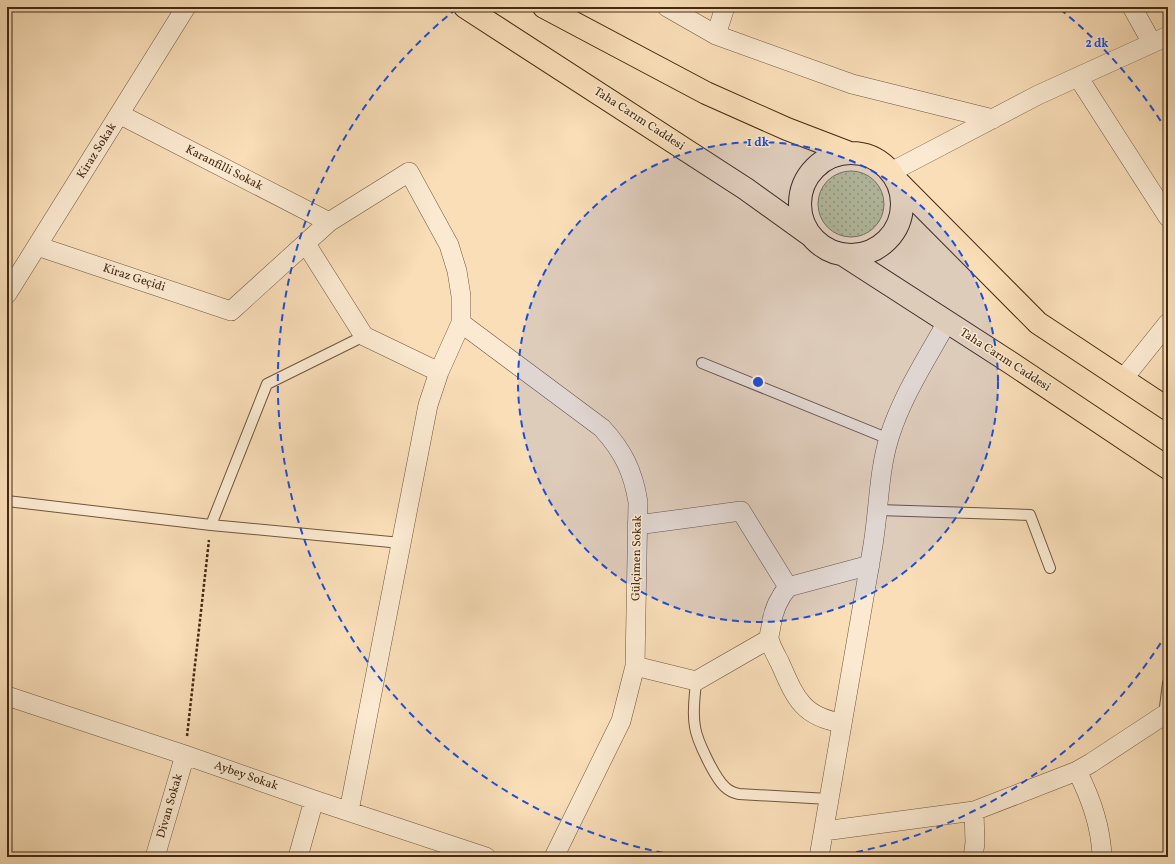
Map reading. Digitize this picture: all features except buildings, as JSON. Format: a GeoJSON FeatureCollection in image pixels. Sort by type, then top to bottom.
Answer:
{"type":"FeatureCollection","features":[{"type":"Feature","properties":{"kind":"main road","name":"Taha Carım Caddesi"},"geometry":{"type":"LineString","coordinates":[[465,7],[746,189],[810,235]]}},
{"type":"Feature","properties":{"kind":"main road"},"geometry":{"type":"LineString","coordinates":[[544,7],[706,93],[787,129],[847,152]]}},
{"type":"Feature","properties":{"kind":"main road"},"geometry":{"type":"LineString","coordinates":[[894,177],[901,194],[902,207],[900,219],[895,230],[887,240],[872,250],[854,255],[842,254],[830,250],[819,244],[810,235],[804,225],[800,213],[799,200],[801,188],[806,177],[814,167],[835,154],[847,152],[860,153],[872,157],[882,163],[1038,323],[1168,409]]}},
{"type":"Feature","properties":{"kind":"main road","name":"Taha Carım Caddesi"},"geometry":{"type":"LineString","coordinates":[[842,254],[1168,468]]}},
{"type":"Feature","properties":{"kind":"street","name":"Kiraz Sokak"},"geometry":{"type":"LineString","coordinates":[[7,294],[186,7]]}},
{"type":"Feature","properties":{"kind":"street"},"geometry":{"type":"LineString","coordinates":[[668,7],[716,35],[852,84],[993,119]]}},
{"type":"Feature","properties":{"kind":"street"},"geometry":{"type":"LineString","coordinates":[[716,35],[725,7]]}},
{"type":"Feature","properties":{"kind":"street"},"geometry":{"type":"LineString","coordinates":[[894,177],[993,119],[1038,95],[1160,40],[1132,7]]}},
{"type":"Feature","properties":{"kind":"street"},"geometry":{"type":"LineString","coordinates":[[1078,77],[1168,217]]}},
{"type":"Feature","properties":{"kind":"street","name":"Karanfilli Sokak"},"geometry":{"type":"LineString","coordinates":[[119,114],[329,222]]}},
{"type":"Feature","properties":{"kind":"street"},"geometry":{"type":"LineString","coordinates":[[349,811],[428,405],[439,372],[461,323],[461,296],[458,271],[449,245],[409,172],[329,222],[306,244],[364,336],[439,372]]}},
{"type":"Feature","properties":{"kind":"street","name":"Kiraz Geçidi"},"geometry":{"type":"LineString","coordinates":[[37,246],[232,310],[306,244]]}},
{"type":"Feature","properties":{"kind":"street"},"geometry":{"type":"LineString","coordinates":[[819,857],[876,532],[881,477],[889,439],[898,412],[912,383],[947,322]]}},
{"type":"Feature","properties":{"kind":"street","name":"Gülçimen Sokak"},"geometry":{"type":"LineString","coordinates":[[461,323],[602,428],[623,456],[632,475],[638,502],[635,666],[621,721],[554,857]]}},
{"type":"Feature","properties":{"kind":"street"},"geometry":{"type":"LineString","coordinates":[[1123,379],[1168,323]]}},
{"type":"Feature","properties":{"kind":"street"},"geometry":{"type":"LineString","coordinates":[[638,525],[741,511],[788,587]]}},
{"type":"Feature","properties":{"kind":"street"},"geometry":{"type":"LineString","coordinates":[[842,723],[821,718],[812,713],[794,694],[769,639],[773,612],[779,598],[788,587],[870,565]]}},
{"type":"Feature","properties":{"kind":"street"},"geometry":{"type":"LineString","coordinates":[[635,666],[696,681],[769,639]]}},
{"type":"Feature","properties":{"kind":"street","name":"Aybey Sokak"},"geometry":{"type":"LineString","coordinates":[[7,696],[486,857]]}},
{"type":"Feature","properties":{"kind":"street"},"geometry":{"type":"LineString","coordinates":[[824,831],[974,811],[1077,771],[1166,718]]}},
{"type":"Feature","properties":{"kind":"street","name":"Divan Sokak"},"geometry":{"type":"LineString","coordinates":[[155,857],[185,755]]}},
{"type":"Feature","properties":{"kind":"street"},"geometry":{"type":"LineString","coordinates":[[1077,771],[1095,811],[1100,833],[1102,857]]}},
{"type":"Feature","properties":{"kind":"street"},"geometry":{"type":"LineString","coordinates":[[298,857],[314,800]]}},
{"type":"Feature","properties":{"kind":"street"},"geometry":{"type":"LineString","coordinates":[[973,857],[975,843],[974,811]]}},
{"type":"Feature","properties":{"kind":"lane"},"geometry":{"type":"LineString","coordinates":[[211,525],[268,384],[364,336]]}},
{"type":"Feature","properties":{"kind":"lane"},"geometry":{"type":"LineString","coordinates":[[702,363],[889,439]]}},
{"type":"Feature","properties":{"kind":"lane"},"geometry":{"type":"LineString","coordinates":[[7,501],[211,525],[401,543]]}},
{"type":"Feature","properties":{"kind":"lane"},"geometry":{"type":"LineString","coordinates":[[878,510],[1030,515],[1050,568]]}},
{"type":"Feature","properties":{"kind":"lane"},"geometry":{"type":"LineString","coordinates":[[696,681],[694,718],[697,736],[721,783],[725,787],[734,793],[739,794],[829,799]]}},
{"type":"Feature","properties":{"kind":"lane"},"geometry":{"type":"LineString","coordinates":[[1166,718],[1168,683]]}},
{"type":"Feature","properties":{"kind":"path"},"geometry":{"type":"LineString","coordinates":[[185,755],[211,525]]}},
{"type":"Feature","properties":{"kind":"shaded area"},"geometry":{"type":"Polygon","coordinates":[[[845,171],[857,171],[869,176],[879,186],[884,198],[882,217],[869,232],[857,237],[845,237],[833,232],[823,222],[818,210],[818,198],[823,186],[833,176],[845,171]]]}}]}
